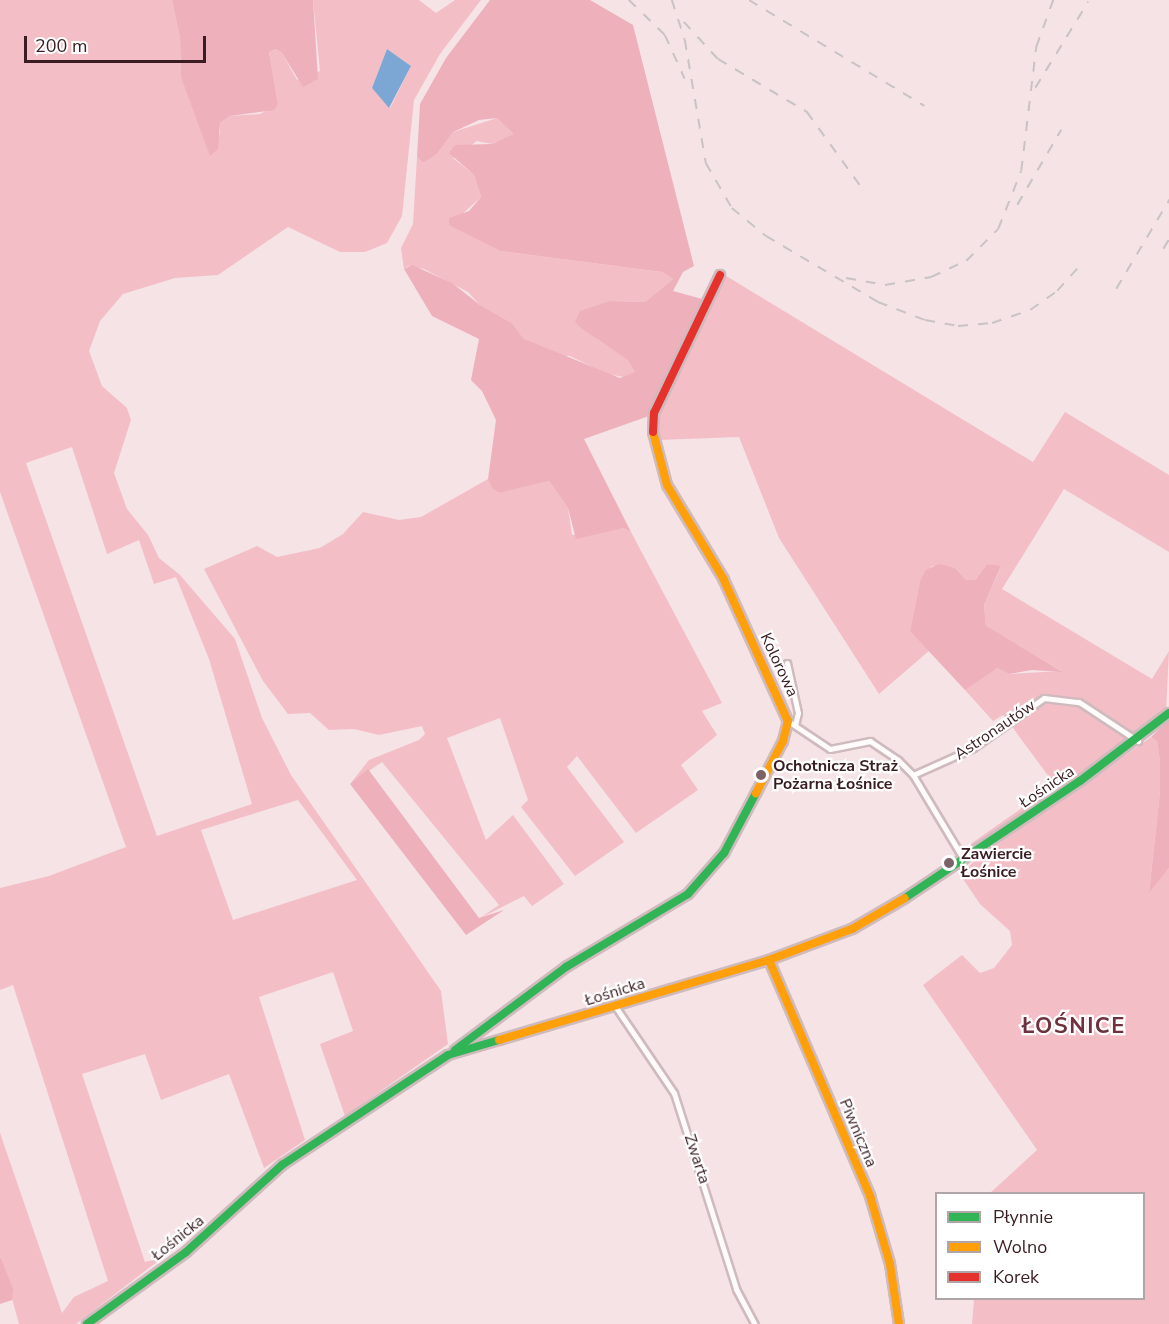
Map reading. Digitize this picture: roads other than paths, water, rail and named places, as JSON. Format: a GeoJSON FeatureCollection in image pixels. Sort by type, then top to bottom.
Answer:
{"type":"FeatureCollection","features":[{"type":"Feature","properties":{"kind":"street","name":"Kolorowa"},"geometry":{"type":"LineString","coordinates":[[448,1055],[566,967],[641,918],[674,903],[705,877],[724,853],[773,765],[792,723],[723,578],[667,485],[652,426],[654,413],[720,275]]}},
{"type":"Feature","properties":{"kind":"street"},"geometry":{"type":"LineString","coordinates":[[787,663],[798,713],[792,723],[833,750],[874,743],[914,775],[964,860]]}},
{"type":"Feature","properties":{"kind":"street","name":"Astronautów"},"geometry":{"type":"LineString","coordinates":[[914,775],[973,748],[1044,698],[1079,702],[1138,741]]}},
{"type":"Feature","properties":{"kind":"street","name":"Łośnicka"},"geometry":{"type":"LineString","coordinates":[[87,1324],[186,1252],[282,1165],[448,1055],[769,960],[864,923],[964,860],[1138,741],[1169,713]]}},
{"type":"Feature","properties":{"kind":"street","name":"Piwniczna"},"geometry":{"type":"LineString","coordinates":[[769,960],[870,1196],[890,1264],[899,1324]]}},
{"type":"Feature","properties":{"kind":"street","name":"Zwarta"},"geometry":{"type":"LineString","coordinates":[[615,1006],[674,1093],[736,1289],[755,1324]]}},
{"type":"Feature","properties":{"kind":"water"},"geometry":{"type":"Polygon","coordinates":[[[387,49],[411,66],[389,108],[372,88],[387,49]]]}},
{"type":"Feature","properties":{"kind":"railway"},"geometry":{"type":"LineString","coordinates":[[629,0],[665,35],[685,79]]}},
{"type":"Feature","properties":{"kind":"railway"},"geometry":{"type":"LineString","coordinates":[[672,0],[685,40],[706,163],[732,208],[766,236],[878,302],[925,320],[958,326],[992,323],[1030,310],[1057,291],[1082,263]]}},
{"type":"Feature","properties":{"kind":"railway"},"geometry":{"type":"LineString","coordinates":[[749,0],[925,106]]}},
{"type":"Feature","properties":{"kind":"railway"},"geometry":{"type":"LineString","coordinates":[[846,278],[885,285],[931,277],[966,261],[998,229],[1021,171],[1036,47],[1053,0]]}},
{"type":"Feature","properties":{"kind":"railway"},"geometry":{"type":"LineString","coordinates":[[1035,88],[1088,2]]}},
{"type":"Feature","properties":{"kind":"railway"},"geometry":{"type":"LineString","coordinates":[[684,22],[718,59],[807,112],[865,192]]}},
{"type":"Feature","properties":{"kind":"railway"},"geometry":{"type":"LineString","coordinates":[[1017,205],[1061,130]]}},
{"type":"Feature","properties":{"kind":"railway"},"geometry":{"type":"LineString","coordinates":[[1116,289],[1169,200]]}},
{"type":"Feature","properties":{"kind":"railway"},"geometry":{"type":"LineString","coordinates":[[1163,249],[1169,239]]}},
{"type":"Feature","properties":{"kind":"place","name":"Ochotnicza Straż Pożarna Łośnice"},"geometry":{"type":"Point","coordinates":[761,775]}},
{"type":"Feature","properties":{"kind":"place","name":"Zawiercie Łośnice"},"geometry":{"type":"Point","coordinates":[949,863]}},
{"type":"Feature","properties":{"kind":"district","name":"ŁOŚNICE"},"geometry":{"type":"Point","coordinates":[1074,1027]}}]}
